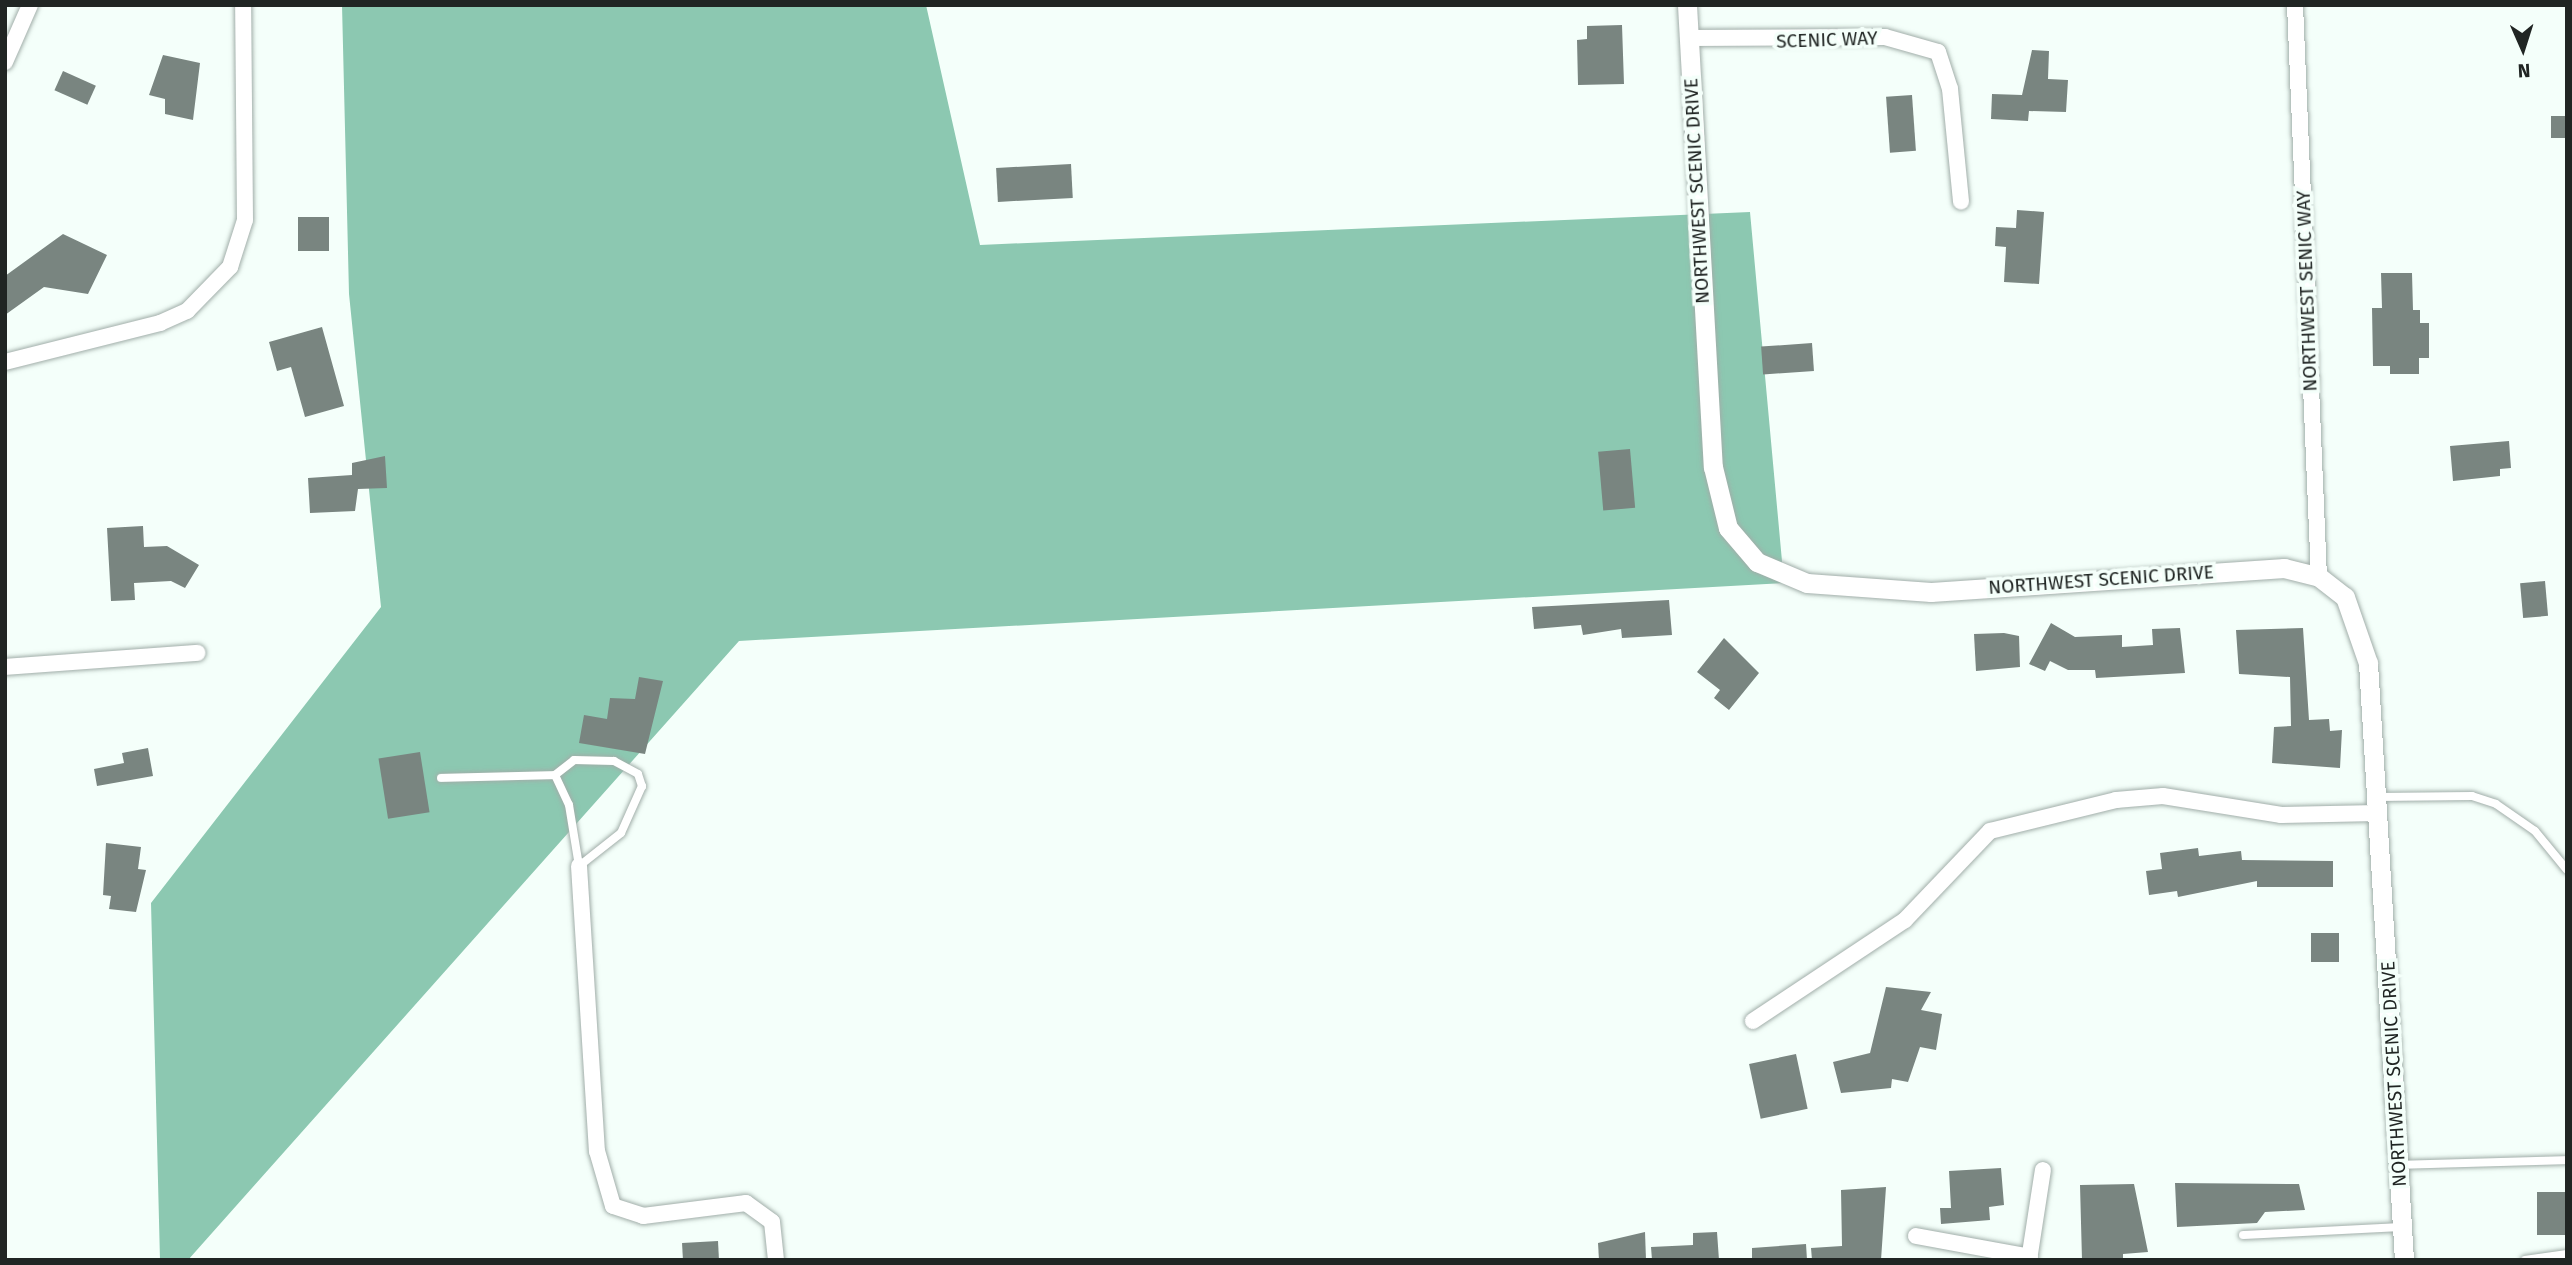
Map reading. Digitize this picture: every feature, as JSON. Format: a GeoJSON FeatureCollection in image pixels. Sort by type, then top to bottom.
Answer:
{"type":"FeatureCollection","features":[{"type":"Feature","properties":{"kind":"street"},"geometry":{"type":"LineString","coordinates":[[5,62],[30,5]]}},
{"type":"Feature","properties":{"kind":"street"},"geometry":{"type":"LineString","coordinates":[[5,362],[160,323],[187,311],[230,267],[246,207],[243,5]]}},
{"type":"Feature","properties":{"kind":"street","name":"NORTHWEST SCENIC DRIVE"},"geometry":{"type":"LineString","coordinates":[[1687,5],[1713,467],[1728,528],[1757,562],[1807,583],[1902,591],[2284,568],[2319,577],[2345,597],[2363,639],[2378,805],[2404,1260]]}},
{"type":"Feature","properties":{"kind":"street","name":"NORTHWEST SENIC WAY"},"geometry":{"type":"LineString","coordinates":[[2295,5],[2319,577]]}},
{"type":"Feature","properties":{"kind":"street","name":"SCENIC WAY"},"geometry":{"type":"LineString","coordinates":[[1689,38],[1885,37],[1938,52],[1950,89],[1961,201]]}},
{"type":"Feature","properties":{"kind":"street"},"geometry":{"type":"LineString","coordinates":[[5,667],[197,653]]}},
{"type":"Feature","properties":{"kind":"street"},"geometry":{"type":"LineString","coordinates":[[1753,1021],[1905,920],[1990,831],[2116,800],[2163,796],[2281,815],[2378,805]]}},
{"type":"Feature","properties":{"kind":"street"},"geometry":{"type":"LineString","coordinates":[[579,866],[597,1151],[613,1206],[643,1216],[746,1203],[772,1222],[776,1260]]}},
{"type":"Feature","properties":{"kind":"street"},"geometry":{"type":"LineString","coordinates":[[1916,1236],[2029,1259],[2043,1170]]}},
{"type":"Feature","properties":{"kind":"lane"},"geometry":{"type":"LineString","coordinates":[[441,778],[555,775],[574,760],[614,761],[641,780],[641,799],[621,833],[579,866],[569,805],[555,775]]}},
{"type":"Feature","properties":{"kind":"lane"},"geometry":{"type":"LineString","coordinates":[[2378,805],[2472,796],[2496,804],[2529,825],[2567,870]]}},
{"type":"Feature","properties":{"kind":"lane"},"geometry":{"type":"LineString","coordinates":[[2399,1165],[2567,1160]]}},
{"type":"Feature","properties":{"kind":"lane"},"geometry":{"type":"LineString","coordinates":[[2243,1235],[2402,1227]]}},
{"type":"Feature","properties":{"kind":"lane"},"geometry":{"type":"LineString","coordinates":[[2525,1260],[2567,1254]]}},
{"type":"Feature","properties":{"kind":"green space"},"geometry":{"type":"Polygon","coordinates":[[[342,5],[926,5],[980,245],[1750,212],[1784,583],[739,641],[188,1260],[160,1260],[151,903],[381,607],[349,294],[342,5]]]}},
{"type":"Feature","properties":{"kind":"building"},"geometry":{"type":"Polygon","coordinates":[[[1622,25],[1624,84],[1578,85],[1577,40],[1587,39],[1587,26],[1622,25]]]}},
{"type":"Feature","properties":{"kind":"building"},"geometry":{"type":"Polygon","coordinates":[[[2032,50],[2049,51],[2048,79],[2068,80],[2066,112],[2029,111],[2028,121],[1991,119],[1992,94],[2022,95],[2032,50]]]}},
{"type":"Feature","properties":{"kind":"building"},"geometry":{"type":"Polygon","coordinates":[[[163,55],[200,63],[193,120],[165,114],[165,99],[149,95],[163,55]]]}},
{"type":"Feature","properties":{"kind":"building"},"geometry":{"type":"Polygon","coordinates":[[[63,71],[96,86],[87,105],[54,90],[63,71]]]}},
{"type":"Feature","properties":{"kind":"building"},"geometry":{"type":"Polygon","coordinates":[[[1912,95],[1916,151],[1890,153],[1886,97],[1912,95]]]}},
{"type":"Feature","properties":{"kind":"building"},"geometry":{"type":"Polygon","coordinates":[[[2551,116],[2567,116],[2567,138],[2551,138],[2551,116]]]}},
{"type":"Feature","properties":{"kind":"building"},"geometry":{"type":"Polygon","coordinates":[[[1071,164],[1073,198],[998,202],[996,168],[1071,164]]]}},
{"type":"Feature","properties":{"kind":"building"},"geometry":{"type":"Polygon","coordinates":[[[2017,210],[2044,212],[2039,284],[2004,282],[2006,247],[1995,246],[1996,227],[2016,228],[2017,210]]]}},
{"type":"Feature","properties":{"kind":"building"},"geometry":{"type":"Polygon","coordinates":[[[298,217],[329,217],[329,251],[298,251],[298,217]]]}},
{"type":"Feature","properties":{"kind":"building"},"geometry":{"type":"Polygon","coordinates":[[[63,234],[107,255],[88,294],[44,287],[5,315],[5,276],[63,234]]]}},
{"type":"Feature","properties":{"kind":"building"},"geometry":{"type":"Polygon","coordinates":[[[2381,273],[2412,273],[2413,310],[2420,310],[2420,323],[2429,323],[2429,358],[2419,358],[2419,374],[2390,374],[2390,366],[2373,366],[2372,308],[2382,308],[2381,273]]]}},
{"type":"Feature","properties":{"kind":"building"},"geometry":{"type":"Polygon","coordinates":[[[322,327],[344,406],[305,417],[291,367],[277,371],[269,342],[322,327]]]}},
{"type":"Feature","properties":{"kind":"building"},"geometry":{"type":"Polygon","coordinates":[[[1812,343],[1814,371],[1763,374],[1761,347],[1812,343]]]}},
{"type":"Feature","properties":{"kind":"building"},"geometry":{"type":"Polygon","coordinates":[[[2509,441],[2511,468],[2500,469],[2500,476],[2453,481],[2450,446],[2509,441]]]}},
{"type":"Feature","properties":{"kind":"building"},"geometry":{"type":"Polygon","coordinates":[[[1630,449],[1635,508],[1603,511],[1598,452],[1630,449]]]}},
{"type":"Feature","properties":{"kind":"building"},"geometry":{"type":"Polygon","coordinates":[[[385,456],[387,488],[358,489],[355,511],[310,513],[308,478],[352,475],[352,463],[385,456]]]}},
{"type":"Feature","properties":{"kind":"building"},"geometry":{"type":"Polygon","coordinates":[[[143,526],[144,547],[167,546],[199,565],[185,588],[171,581],[134,583],[135,600],[111,601],[107,528],[143,526]]]}},
{"type":"Feature","properties":{"kind":"building"},"geometry":{"type":"Polygon","coordinates":[[[2545,581],[2548,616],[2523,618],[2520,583],[2545,581]]]}},
{"type":"Feature","properties":{"kind":"building"},"geometry":{"type":"Polygon","coordinates":[[[1669,600],[1672,635],[1622,638],[1621,629],[1583,635],[1581,625],[1534,629],[1532,607],[1669,600]]]}},
{"type":"Feature","properties":{"kind":"building"},"geometry":{"type":"Polygon","coordinates":[[[2051,623],[2075,637],[2122,635],[2122,647],[2153,645],[2152,629],[2180,628],[2185,673],[2096,678],[2095,670],[2068,670],[2050,661],[2045,671],[2029,664],[2051,623]]]}},
{"type":"Feature","properties":{"kind":"building"},"geometry":{"type":"Polygon","coordinates":[[[2303,628],[2309,720],[2329,719],[2330,731],[2342,730],[2340,768],[2272,763],[2274,727],[2291,726],[2290,677],[2239,674],[2236,630],[2303,628]]]}},
{"type":"Feature","properties":{"kind":"building"},"geometry":{"type":"Polygon","coordinates":[[[2004,633],[2019,636],[2020,667],[1976,671],[1974,634],[2004,633]]]}},
{"type":"Feature","properties":{"kind":"building"},"geometry":{"type":"Polygon","coordinates":[[[1724,638],[1759,673],[1729,710],[1714,698],[1720,690],[1697,672],[1724,638]]]}},
{"type":"Feature","properties":{"kind":"building"},"geometry":{"type":"Polygon","coordinates":[[[639,677],[663,681],[645,754],[579,743],[584,715],[607,719],[610,698],[635,699],[639,677]]]}},
{"type":"Feature","properties":{"kind":"building"},"geometry":{"type":"Polygon","coordinates":[[[148,748],[153,776],[97,786],[94,769],[124,763],[122,753],[148,748]]]}},
{"type":"Feature","properties":{"kind":"building"},"geometry":{"type":"Polygon","coordinates":[[[420,752],[430,812],[388,819],[379,759],[420,752]]]}},
{"type":"Feature","properties":{"kind":"building"},"geometry":{"type":"Polygon","coordinates":[[[106,843],[141,847],[138,869],[146,870],[136,912],[109,909],[111,896],[103,895],[106,843]]]}},
{"type":"Feature","properties":{"kind":"building"},"geometry":{"type":"Polygon","coordinates":[[[2198,848],[2199,856],[2241,851],[2242,860],[2333,861],[2333,887],[2257,887],[2257,881],[2178,897],[2177,891],[2149,895],[2146,871],[2162,869],[2160,853],[2198,848]]]}},
{"type":"Feature","properties":{"kind":"building"},"geometry":{"type":"Polygon","coordinates":[[[2311,933],[2339,933],[2339,962],[2311,962],[2311,933]]]}},
{"type":"Feature","properties":{"kind":"building"},"geometry":{"type":"Polygon","coordinates":[[[1886,987],[1931,992],[1921,1010],[1942,1014],[1936,1050],[1920,1047],[1908,1082],[1892,1079],[1891,1088],[1841,1093],[1833,1062],[1870,1053],[1886,987]]]}},
{"type":"Feature","properties":{"kind":"building"},"geometry":{"type":"Polygon","coordinates":[[[1796,1054],[1808,1109],[1761,1119],[1749,1064],[1796,1054]]]}},
{"type":"Feature","properties":{"kind":"building"},"geometry":{"type":"Polygon","coordinates":[[[2001,1168],[2004,1205],[1989,1207],[1990,1220],[1941,1224],[1940,1208],[1951,1208],[1949,1171],[2001,1168]]]}},
{"type":"Feature","properties":{"kind":"building"},"geometry":{"type":"Polygon","coordinates":[[[2175,1183],[2299,1184],[2305,1210],[2265,1212],[2257,1223],[2177,1227],[2175,1183]]]}},
{"type":"Feature","properties":{"kind":"building"},"geometry":{"type":"Polygon","coordinates":[[[2134,1184],[2148,1252],[2123,1254],[2123,1260],[2082,1260],[2080,1185],[2134,1184]]]}},
{"type":"Feature","properties":{"kind":"building"},"geometry":{"type":"Polygon","coordinates":[[[1886,1187],[1881,1260],[1812,1260],[1811,1248],[1842,1246],[1841,1190],[1886,1187]]]}},
{"type":"Feature","properties":{"kind":"building"},"geometry":{"type":"Polygon","coordinates":[[[2537,1192],[2567,1192],[2567,1235],[2537,1235],[2537,1192]]]}},
{"type":"Feature","properties":{"kind":"building"},"geometry":{"type":"Polygon","coordinates":[[[1645,1232],[1646,1260],[1599,1260],[1598,1243],[1645,1232]]]}},
{"type":"Feature","properties":{"kind":"building"},"geometry":{"type":"Polygon","coordinates":[[[1717,1232],[1719,1260],[1652,1260],[1651,1247],[1693,1245],[1693,1233],[1717,1232]]]}},
{"type":"Feature","properties":{"kind":"building"},"geometry":{"type":"Polygon","coordinates":[[[718,1241],[719,1260],[683,1260],[682,1243],[718,1241]]]}},
{"type":"Feature","properties":{"kind":"building"},"geometry":{"type":"Polygon","coordinates":[[[1806,1244],[1807,1260],[1752,1260],[1752,1248],[1806,1244]]]}}]}
